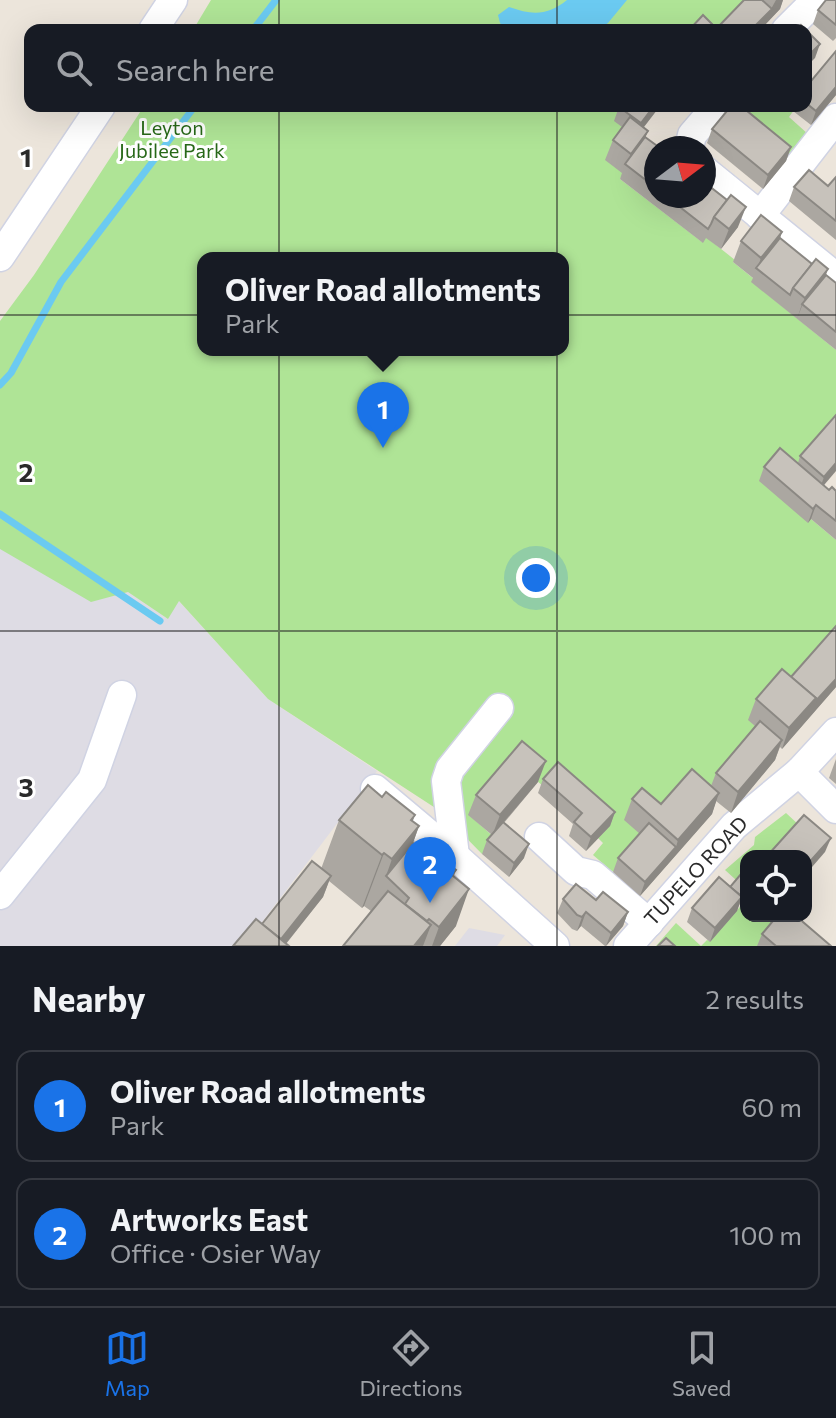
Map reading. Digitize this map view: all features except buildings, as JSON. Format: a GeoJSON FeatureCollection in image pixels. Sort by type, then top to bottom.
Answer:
{"type":"FeatureCollection","features":[{"type":"Feature","properties":{"kind":"street"},"geometry":{"type":"LineString","coordinates":[[157,24],[173,0]]}},
{"type":"Feature","properties":{"kind":"street"},"geometry":{"type":"LineString","coordinates":[[792,24],[816,0]]}},
{"type":"Feature","properties":{"kind":"street"},"geometry":{"type":"LineString","coordinates":[[0,257],[97,112]]}},
{"type":"Feature","properties":{"kind":"street"},"geometry":{"type":"LineString","coordinates":[[692,136],[712,112]]}},
{"type":"Feature","properties":{"kind":"street"},"geometry":{"type":"LineString","coordinates":[[760,216],[836,118]]}},
{"type":"Feature","properties":{"kind":"street"},"geometry":{"type":"LineString","coordinates":[[716,180],[836,277]]}},
{"type":"Feature","properties":{"kind":"street"},"geometry":{"type":"LineString","coordinates":[[0,895],[92,780],[122,695]]}},
{"type":"Feature","properties":{"kind":"street"},"geometry":{"type":"LineString","coordinates":[[455,856],[446,781],[450,769],[499,708]]}},
{"type":"Feature","properties":{"kind":"street","name":"TUPELO ROAD"},"geometry":{"type":"LineString","coordinates":[[628,946],[734,826],[799,772],[836,732]]}},
{"type":"Feature","properties":{"kind":"street"},"geometry":{"type":"LineString","coordinates":[[799,772],[836,809]]}},
{"type":"Feature","properties":{"kind":"street"},"geometry":{"type":"LineString","coordinates":[[375,789],[555,946]]}},
{"type":"Feature","properties":{"kind":"street"},"geometry":{"type":"LineString","coordinates":[[539,837],[576,871],[593,875],[649,923]]}},
{"type":"Feature","properties":{"kind":"shaded area"},"geometry":{"type":"Polygon","coordinates":[[[0,505],[168,619],[178,600],[268,699],[377,771],[244,946],[0,946],[0,505]]]}},
{"type":"Feature","properties":{"kind":"shaded area"},"geometry":{"type":"Polygon","coordinates":[[[469,928],[505,935],[497,946],[455,946],[469,928]]]}},
{"type":"Feature","properties":{"kind":"green space"},"geometry":{"type":"Polygon","coordinates":[[[211,0],[752,0],[730,24],[197,24],[211,0]]]}},
{"type":"Feature","properties":{"kind":"green space","name":"Leyton Jubilee Park"},"geometry":{"type":"Polygon","coordinates":[[[140,112],[625,112],[627,131],[620,179],[644,197],[644,208],[658,208],[702,242],[706,237],[735,260],[733,262],[754,279],[752,282],[836,350],[836,423],[811,519],[836,540],[836,634],[749,720],[761,731],[708,794],[644,837],[613,872],[593,855],[603,843],[598,838],[609,825],[544,787],[515,762],[469,815],[495,838],[482,854],[440,811],[268,699],[179,601],[168,619],[128,592],[91,602],[0,549],[0,321],[34,275],[140,112]]]}},
{"type":"Feature","properties":{"kind":"green space"},"geometry":{"type":"Polygon","coordinates":[[[793,112],[789,117],[808,134],[786,161],[729,114],[793,112]]]}},
{"type":"Feature","properties":{"kind":"green space"},"geometry":{"type":"Polygon","coordinates":[[[786,813],[825,849],[748,850],[754,845],[755,837],[786,813]]]}},
{"type":"Feature","properties":{"kind":"green space"},"geometry":{"type":"Polygon","coordinates":[[[740,857],[740,884],[725,870],[740,857]]]}},
{"type":"Feature","properties":{"kind":"green space"},"geometry":{"type":"Polygon","coordinates":[[[740,907],[740,922],[779,922],[758,946],[701,946],[710,941],[740,907]]]}},
{"type":"Feature","properties":{"kind":"green space"},"geometry":{"type":"Polygon","coordinates":[[[676,923],[701,946],[656,946],[676,923]]]}},
{"type":"Feature","properties":{"kind":"water"},"geometry":{"type":"Polygon","coordinates":[[[567,0],[627,0],[607,24],[501,24],[498,15],[509,7],[525,12],[553,9],[567,0]]]}},
{"type":"Feature","properties":{"kind":"waterway"},"geometry":{"type":"LineString","coordinates":[[258,24],[276,0]]}},
{"type":"Feature","properties":{"kind":"waterway"},"geometry":{"type":"LineString","coordinates":[[0,385],[11,373],[61,282],[190,112]]}},
{"type":"Feature","properties":{"kind":"waterway"},"geometry":{"type":"LineString","coordinates":[[0,514],[160,621]]}},
{"type":"Feature","properties":{"kind":"place","name":"Oliver Road allotments"},"geometry":{"type":"Point","coordinates":[383,448]}},
{"type":"Feature","properties":{"kind":"place","name":"Artworks East"},"geometry":{"type":"Point","coordinates":[430,903]}}]}
